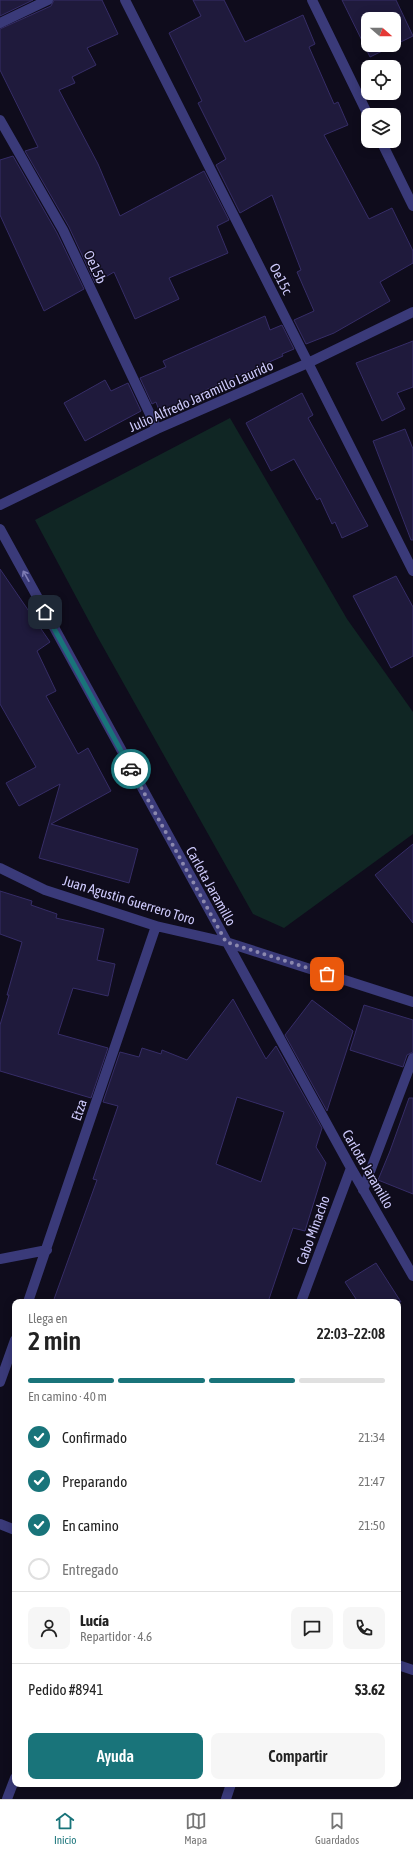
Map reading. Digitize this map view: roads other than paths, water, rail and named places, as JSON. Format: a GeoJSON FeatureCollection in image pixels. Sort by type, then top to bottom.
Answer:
{"type":"FeatureCollection","features":[{"type":"Feature","properties":{"kind":"street"},"geometry":{"type":"LineString","coordinates":[[0,23],[48,0]]}},
{"type":"Feature","properties":{"kind":"street","name":"Oe15c"},"geometry":{"type":"LineString","coordinates":[[125,0],[413,571]]}},
{"type":"Feature","properties":{"kind":"street"},"geometry":{"type":"LineString","coordinates":[[312,0],[365,108]]}},
{"type":"Feature","properties":{"kind":"street","name":"Oe15b"},"geometry":{"type":"LineString","coordinates":[[0,120],[63,230],[157,429]]}},
{"type":"Feature","properties":{"kind":"street"},"geometry":{"type":"LineString","coordinates":[[384,148],[413,206]]}},
{"type":"Feature","properties":{"kind":"street","name":"Julio Alfredo Jaramillo Laurido"},"geometry":{"type":"LineString","coordinates":[[0,505],[157,429],[308,363],[413,312]]}},
{"type":"Feature","properties":{"kind":"street","name":"Carlota Jaramillo"},"geometry":{"type":"LineString","coordinates":[[0,529],[363,1190],[413,1276]]}},
{"type":"Feature","properties":{"kind":"street","name":"Juan Agustin Guerrero Toro"},"geometry":{"type":"LineString","coordinates":[[0,868],[45,890],[156,926],[226,942],[413,1002]]}},
{"type":"Feature","properties":{"kind":"street","name":"Etza"},"geometry":{"type":"LineString","coordinates":[[29,1299],[156,926]]}},
{"type":"Feature","properties":{"kind":"street"},"geometry":{"type":"LineString","coordinates":[[363,1190],[413,1058]]}},
{"type":"Feature","properties":{"kind":"street","name":"Cabo Minacho"},"geometry":{"type":"LineString","coordinates":[[302,1299],[351,1168]]}},
{"type":"Feature","properties":{"kind":"street"},"geometry":{"type":"LineString","coordinates":[[0,1259],[47,1250]]}},
{"type":"Feature","properties":{"kind":"street"},"geometry":{"type":"LineString","coordinates":[[0,1382],[12,1348]]}},
{"type":"Feature","properties":{"kind":"street"},"geometry":{"type":"LineString","coordinates":[[0,1524],[12,1529]]}},
{"type":"Feature","properties":{"kind":"street"},"geometry":{"type":"LineString","coordinates":[[401,1666],[413,1670]]}},
{"type":"Feature","properties":{"kind":"street"},"geometry":{"type":"LineString","coordinates":[[7,1799],[12,1786]]}},
{"type":"Feature","properties":{"kind":"street"},"geometry":{"type":"LineString","coordinates":[[226,1799],[230,1787]]}}]}
